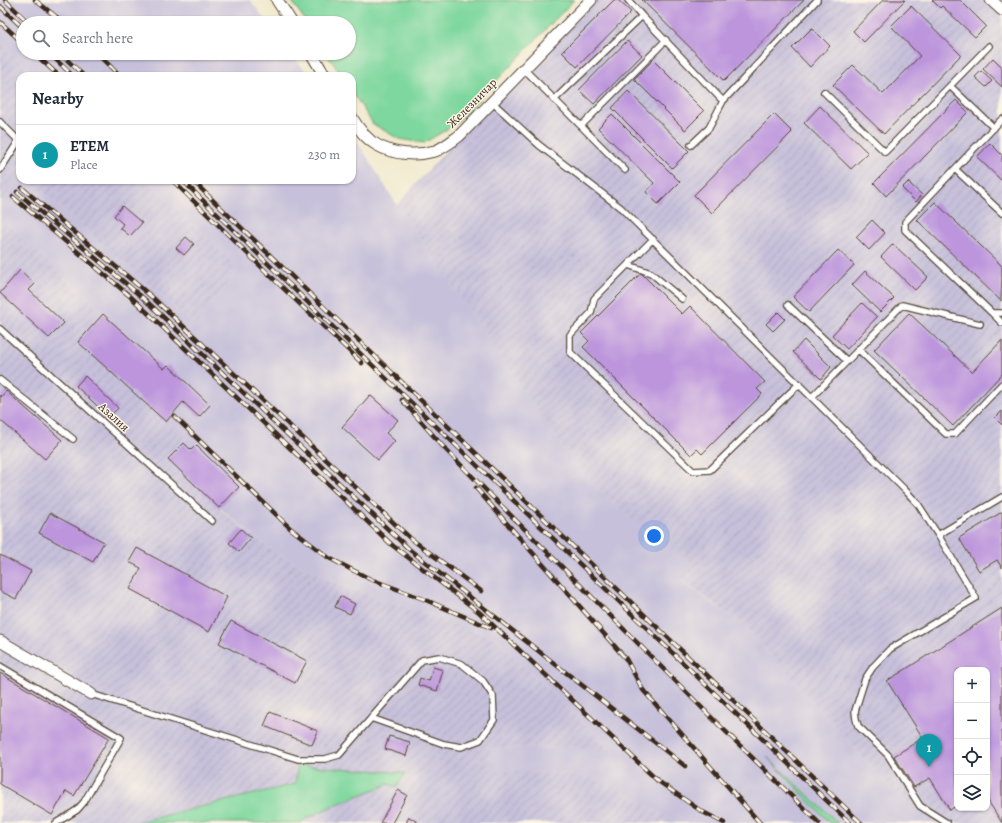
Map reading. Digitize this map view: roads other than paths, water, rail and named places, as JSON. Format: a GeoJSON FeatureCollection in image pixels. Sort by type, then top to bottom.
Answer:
{"type":"FeatureCollection","features":[{"type":"Feature","properties":{"kind":"street"},"geometry":{"type":"LineString","coordinates":[[277,0],[287,16]]}},
{"type":"Feature","properties":{"kind":"street","name":"Железничар"},"geometry":{"type":"LineString","coordinates":[[356,125],[377,145],[395,153],[416,154],[436,151],[459,136],[591,0]]}},
{"type":"Feature","properties":{"kind":"street"},"geometry":{"type":"LineString","coordinates":[[991,0],[1002,10]]}},
{"type":"Feature","properties":{"kind":"street"},"geometry":{"type":"LineString","coordinates":[[315,60],[323,72]]}},
{"type":"Feature","properties":{"kind":"street"},"geometry":{"type":"LineString","coordinates":[[0,641],[90,694]]}},
{"type":"Feature","properties":{"kind":"lane"},"geometry":{"type":"LineString","coordinates":[[628,0],[723,101]]}},
{"type":"Feature","properties":{"kind":"lane"},"geometry":{"type":"LineString","coordinates":[[691,145],[709,128],[723,101],[817,0]]}},
{"type":"Feature","properties":{"kind":"lane"},"geometry":{"type":"LineString","coordinates":[[554,100],[642,16]]}},
{"type":"Feature","properties":{"kind":"lane"},"geometry":{"type":"LineString","coordinates":[[581,126],[666,40]]}},
{"type":"Feature","properties":{"kind":"lane"},"geometry":{"type":"LineString","coordinates":[[824,92],[885,152],[989,46]]}},
{"type":"Feature","properties":{"kind":"lane"},"geometry":{"type":"LineString","coordinates":[[524,69],[625,170]]}},
{"type":"Feature","properties":{"kind":"lane"},"geometry":{"type":"LineString","coordinates":[[950,86],[994,128]]}},
{"type":"Feature","properties":{"kind":"lane"},"geometry":{"type":"LineString","coordinates":[[492,102],[539,145],[621,208],[653,239],[905,490],[918,504],[938,535],[976,598],[890,649],[873,667],[865,679],[855,711],[858,726],[888,755],[920,806],[947,823]]}},
{"type":"Feature","properties":{"kind":"lane"},"geometry":{"type":"LineString","coordinates":[[1002,119],[905,222],[905,230],[1002,323]]}},
{"type":"Feature","properties":{"kind":"lane"},"geometry":{"type":"LineString","coordinates":[[0,122],[16,138]]}},
{"type":"Feature","properties":{"kind":"lane"},"geometry":{"type":"LineString","coordinates":[[0,170],[16,144]]}},
{"type":"Feature","properties":{"kind":"lane"},"geometry":{"type":"LineString","coordinates":[[955,169],[1002,213]]}},
{"type":"Feature","properties":{"kind":"lane"},"geometry":{"type":"LineString","coordinates":[[653,239],[594,300],[591,313],[570,335],[570,352],[693,471],[710,470],[799,384]]}},
{"type":"Feature","properties":{"kind":"lane"},"geometry":{"type":"LineString","coordinates":[[628,265],[651,273],[682,299]]}},
{"type":"Feature","properties":{"kind":"lane"},"geometry":{"type":"LineString","coordinates":[[812,397],[902,304],[980,324]]}},
{"type":"Feature","properties":{"kind":"lane"},"geometry":{"type":"LineString","coordinates":[[788,305],[847,361]]}},
{"type":"Feature","properties":{"kind":"lane"},"geometry":{"type":"LineString","coordinates":[[992,313],[1002,313]]}},
{"type":"Feature","properties":{"kind":"lane","name":"Азалия"},"geometry":{"type":"LineString","coordinates":[[0,329],[212,522]]}},
{"type":"Feature","properties":{"kind":"lane"},"geometry":{"type":"LineString","coordinates":[[858,349],[946,434],[955,434],[1002,384]]}},
{"type":"Feature","properties":{"kind":"lane"},"geometry":{"type":"LineString","coordinates":[[0,380],[73,439]]}},
{"type":"Feature","properties":{"kind":"lane"},"geometry":{"type":"LineString","coordinates":[[938,535],[1002,497]]}},
{"type":"Feature","properties":{"kind":"lane"},"geometry":{"type":"LineString","coordinates":[[90,694],[298,759],[325,759],[339,755],[371,718],[422,660],[439,657],[462,664],[483,681],[493,696],[494,720],[480,740],[461,747],[444,744],[371,718]]}},
{"type":"Feature","properties":{"kind":"lane"},"geometry":{"type":"LineString","coordinates":[[0,666],[121,738],[84,802],[77,810],[56,823]]}},
{"type":"Feature","properties":{"kind":"railway"},"geometry":{"type":"LineString","coordinates":[[5,0],[22,16]]}},
{"type":"Feature","properties":{"kind":"railway"},"geometry":{"type":"LineString","coordinates":[[35,0],[55,16]]}},
{"type":"Feature","properties":{"kind":"railway"},"geometry":{"type":"LineString","coordinates":[[0,6],[16,21]]}},
{"type":"Feature","properties":{"kind":"railway"},"geometry":{"type":"LineString","coordinates":[[0,22],[16,37]]}},
{"type":"Feature","properties":{"kind":"railway"},"geometry":{"type":"LineString","coordinates":[[42,60],[55,72]]}},
{"type":"Feature","properties":{"kind":"railway"},"geometry":{"type":"LineString","coordinates":[[56,60],[69,72]]}},
{"type":"Feature","properties":{"kind":"railway"},"geometry":{"type":"LineString","coordinates":[[67,60],[80,72]]}},
{"type":"Feature","properties":{"kind":"railway"},"geometry":{"type":"LineString","coordinates":[[104,60],[115,72]]}},
{"type":"Feature","properties":{"kind":"railway"},"geometry":{"type":"LineString","coordinates":[[176,184],[362,363]]}},
{"type":"Feature","properties":{"kind":"railway"},"geometry":{"type":"LineString","coordinates":[[186,184],[367,360],[850,823]]}},
{"type":"Feature","properties":{"kind":"railway"},"geometry":{"type":"LineString","coordinates":[[196,184],[861,823]]}},
{"type":"Feature","properties":{"kind":"railway"},"geometry":{"type":"LineString","coordinates":[[22,188],[152,297],[410,538],[481,591]]}},
{"type":"Feature","properties":{"kind":"railway"},"geometry":{"type":"LineString","coordinates":[[17,192],[143,298],[410,550],[685,766]]}},
{"type":"Feature","properties":{"kind":"railway"},"geometry":{"type":"LineString","coordinates":[[13,197],[131,297],[392,545],[479,612],[658,781],[701,811],[724,823]]}},
{"type":"Feature","properties":{"kind":"railway"},"geometry":{"type":"LineString","coordinates":[[402,400],[447,451],[716,722],[819,823]]}},
{"type":"Feature","properties":{"kind":"railway"},"geometry":{"type":"LineString","coordinates":[[174,416],[290,528],[329,558],[370,579],[421,598],[491,628]]}},
{"type":"Feature","properties":{"kind":"railway"},"geometry":{"type":"LineString","coordinates":[[476,488],[626,659],[643,690],[760,823]]}},
{"type":"Feature","properties":{"kind":"place","name":"ЕТЕМ"},"geometry":{"type":"Point","coordinates":[929,767]}}]}
